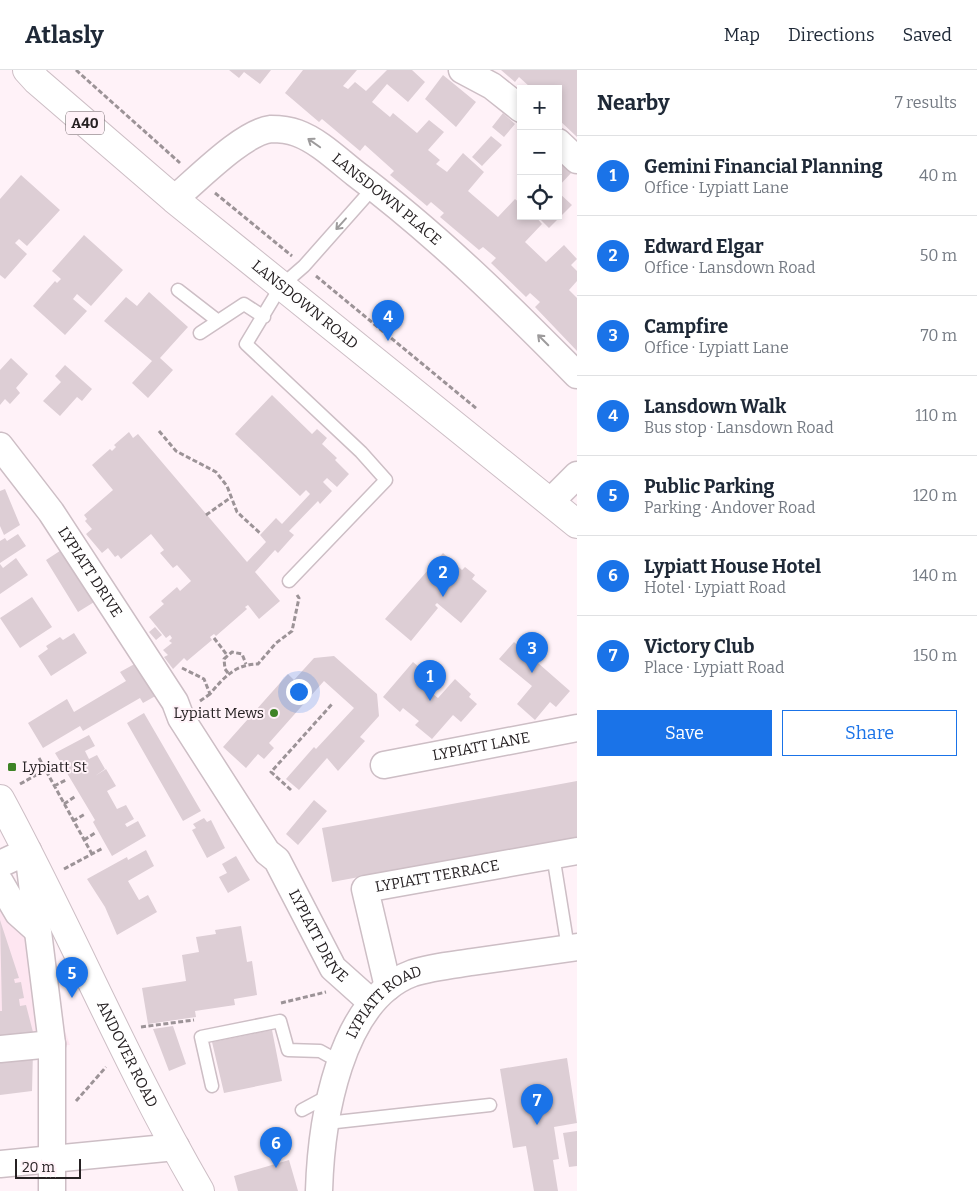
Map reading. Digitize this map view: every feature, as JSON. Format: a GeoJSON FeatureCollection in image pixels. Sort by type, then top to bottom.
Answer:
{"type":"FeatureCollection","features":[{"type":"Feature","properties":{"kind":"highway","name":"LANSDOWN ROAD"},"geometry":{"type":"LineString","coordinates":[[26,74],[174,199],[577,524]]}},
{"type":"Feature","properties":{"kind":"highway","name":"ANDOVER ROAD"},"geometry":{"type":"LineString","coordinates":[[8,793],[28,851],[176,1147],[200,1191]]}},
{"type":"Feature","properties":{"kind":"street"},"geometry":{"type":"LineString","coordinates":[[462,70],[492,86],[517,106]]}},
{"type":"Feature","properties":{"kind":"street","name":"LANSDOWN PLACE"},"geometry":{"type":"LineString","coordinates":[[174,199],[248,137],[271,129],[285,130],[310,139],[374,187],[441,243],[507,304],[577,375]]}},
{"type":"Feature","properties":{"kind":"street"},"geometry":{"type":"LineString","coordinates":[[562,146],[577,160]]}},
{"type":"Feature","properties":{"kind":"street","name":"LYPIATT DRIVE"},"geometry":{"type":"LineString","coordinates":[[0,446],[50,512],[186,703],[182,718],[267,852],[277,860],[333,968],[379,994]]}},
{"type":"Feature","properties":{"kind":"street"},"geometry":{"type":"LineString","coordinates":[[550,502],[577,475]]}},
{"type":"Feature","properties":{"kind":"street","name":"LYPIATT LANE"},"geometry":{"type":"LineString","coordinates":[[384,765],[577,728]]}},
{"type":"Feature","properties":{"kind":"street"},"geometry":{"type":"LineString","coordinates":[[0,864],[28,851]]}},
{"type":"Feature","properties":{"kind":"street","name":"ANDOVER ROAD"},"geometry":{"type":"LineString","coordinates":[[28,851],[52,1044],[52,1191]]}},
{"type":"Feature","properties":{"kind":"street","name":"LYPIATT TERRACE"},"geometry":{"type":"LineString","coordinates":[[379,994],[365,889],[565,853]]}},
{"type":"Feature","properties":{"kind":"street"},"geometry":{"type":"LineString","coordinates":[[0,882],[18,913],[37,930]]}},
{"type":"Feature","properties":{"kind":"street","name":"LYPIATT ROAD"},"geometry":{"type":"LineString","coordinates":[[319,1191],[327,1123],[340,1062],[355,1028],[379,994],[406,976],[426,970],[572,948]]}},
{"type":"Feature","properties":{"kind":"street"},"geometry":{"type":"LineString","coordinates":[[0,1049],[52,1044]]}},
{"type":"Feature","properties":{"kind":"street"},"geometry":{"type":"LineString","coordinates":[[0,1164],[176,1147]]}},
{"type":"Feature","properties":{"kind":"lane"},"geometry":{"type":"LineString","coordinates":[[289,581],[386,480],[361,452],[246,344],[281,286],[304,266],[374,187]]}},
{"type":"Feature","properties":{"kind":"lane"},"geometry":{"type":"LineString","coordinates":[[178,290],[218,321]]}},
{"type":"Feature","properties":{"kind":"lane"},"geometry":{"type":"LineString","coordinates":[[200,333],[244,304],[264,317]]}},
{"type":"Feature","properties":{"kind":"lane"},"geometry":{"type":"LineString","coordinates":[[565,853],[572,948]]}},
{"type":"Feature","properties":{"kind":"lane"},"geometry":{"type":"LineString","coordinates":[[212,1086],[202,1037],[280,1021],[288,1050],[320,1051],[340,1062]]}},
{"type":"Feature","properties":{"kind":"lane"},"geometry":{"type":"LineString","coordinates":[[302,1110],[332,1094]]}},
{"type":"Feature","properties":{"kind":"lane"},"geometry":{"type":"LineString","coordinates":[[327,1123],[490,1105]]}},
{"type":"Feature","properties":{"kind":"path"},"geometry":{"type":"LineString","coordinates":[[76,70],[198,179],[485,415]]}},
{"type":"Feature","properties":{"kind":"path"},"geometry":{"type":"LineString","coordinates":[[159,431],[176,451],[216,472],[227,486],[230,498],[237,512],[261,534]]}},
{"type":"Feature","properties":{"kind":"path"},"geometry":{"type":"LineString","coordinates":[[206,515],[230,498]]}},
{"type":"Feature","properties":{"kind":"path"},"geometry":{"type":"LineString","coordinates":[[186,703],[210,694],[228,673],[246,664],[258,664],[276,642],[292,631],[298,598],[289,581]]}},
{"type":"Feature","properties":{"kind":"path"},"geometry":{"type":"LineString","coordinates":[[214,638],[227,655]]}},
{"type":"Feature","properties":{"kind":"path"},"geometry":{"type":"LineString","coordinates":[[228,673],[224,664],[227,655],[232,652],[242,654],[246,664]]}},
{"type":"Feature","properties":{"kind":"path"},"geometry":{"type":"LineString","coordinates":[[178,668],[183,668],[204,679],[210,694]]}},
{"type":"Feature","properties":{"kind":"path"},"geometry":{"type":"LineString","coordinates":[[291,790],[271,772],[333,703]]}},
{"type":"Feature","properties":{"kind":"path"},"geometry":{"type":"LineString","coordinates":[[39,758],[92,854]]}},
{"type":"Feature","properties":{"kind":"path"},"geometry":{"type":"LineString","coordinates":[[8,793],[56,764]]}},
{"type":"Feature","properties":{"kind":"path"},"geometry":{"type":"LineString","coordinates":[[54,786],[66,780]]}},
{"type":"Feature","properties":{"kind":"path"},"geometry":{"type":"LineString","coordinates":[[64,804],[76,796]]}},
{"type":"Feature","properties":{"kind":"path"},"geometry":{"type":"LineString","coordinates":[[73,821],[85,814]]}},
{"type":"Feature","properties":{"kind":"path"},"geometry":{"type":"LineString","coordinates":[[84,840],[95,833]]}},
{"type":"Feature","properties":{"kind":"path"},"geometry":{"type":"LineString","coordinates":[[43,880],[102,848]]}},
{"type":"Feature","properties":{"kind":"path"},"geometry":{"type":"LineString","coordinates":[[51,1130],[107,1066]]}},
{"type":"Feature","properties":{"kind":"shaded area"},"geometry":{"type":"Polygon","coordinates":[[[0,855],[70,1045],[0,1048],[0,855]]]}},
{"type":"Feature","properties":{"kind":"building"},"geometry":{"type":"Polygon","coordinates":[[[229,70],[271,70],[260,84],[244,72],[239,78],[229,70]]]}},
{"type":"Feature","properties":{"kind":"building"},"geometry":{"type":"Polygon","coordinates":[[[303,70],[357,70],[343,86],[348,89],[355,82],[366,91],[387,70],[412,70],[425,82],[408,102],[387,84],[372,102],[390,117],[393,113],[417,133],[429,120],[444,132],[428,150],[440,160],[436,164],[447,172],[463,153],[484,172],[468,191],[498,217],[515,199],[517,201],[517,220],[538,220],[542,224],[525,242],[546,262],[564,245],[577,259],[571,265],[577,271],[577,281],[569,290],[577,298],[577,351],[535,307],[540,302],[530,293],[526,297],[491,263],[496,258],[483,247],[479,250],[440,217],[444,213],[431,202],[427,206],[390,175],[394,171],[365,145],[360,151],[322,119],[319,122],[285,93],[303,70]]]}},
{"type":"Feature","properties":{"kind":"building"},"geometry":{"type":"Polygon","coordinates":[[[501,70],[577,70],[577,137],[562,123],[562,85],[528,85],[519,77],[515,82],[501,70]]]}},
{"type":"Feature","properties":{"kind":"building"},"geometry":{"type":"Polygon","coordinates":[[[443,75],[476,102],[456,127],[425,99],[443,75]]]}},
{"type":"Feature","properties":{"kind":"building"},"geometry":{"type":"Polygon","coordinates":[[[503,113],[515,124],[504,137],[492,127],[503,113]]]}},
{"type":"Feature","properties":{"kind":"building"},"geometry":{"type":"Polygon","coordinates":[[[491,136],[502,145],[482,166],[472,157],[491,136]]]}},
{"type":"Feature","properties":{"kind":"building"},"geometry":{"type":"Polygon","coordinates":[[[562,161],[573,171],[562,183],[562,161]]]}},
{"type":"Feature","properties":{"kind":"building"},"geometry":{"type":"Polygon","coordinates":[[[21,175],[60,210],[27,246],[19,239],[15,243],[27,254],[5,279],[0,275],[0,199],[21,175]]]}},
{"type":"Feature","properties":{"kind":"building"},"geometry":{"type":"Polygon","coordinates":[[[562,196],[572,205],[562,215],[562,196]]]}},
{"type":"Feature","properties":{"kind":"building"},"geometry":{"type":"Polygon","coordinates":[[[541,220],[557,220],[549,228],[541,220]]]}},
{"type":"Feature","properties":{"kind":"building"},"geometry":{"type":"Polygon","coordinates":[[[84,235],[123,270],[91,306],[77,294],[73,299],[87,311],[65,335],[33,306],[55,281],[57,283],[61,279],[52,271],[84,235]]]}},
{"type":"Feature","properties":{"kind":"building"},"geometry":{"type":"Polygon","coordinates":[[[149,292],[188,327],[160,358],[173,370],[148,398],[132,383],[152,361],[104,321],[126,297],[137,306],[149,292]]]}},
{"type":"Feature","properties":{"kind":"building"},"geometry":{"type":"Polygon","coordinates":[[[11,358],[28,374],[16,388],[20,393],[10,404],[5,399],[0,405],[0,370],[11,358]]]}},
{"type":"Feature","properties":{"kind":"building"},"geometry":{"type":"Polygon","coordinates":[[[65,365],[92,389],[82,401],[77,397],[60,416],[43,401],[61,382],[55,376],[65,365]]]}},
{"type":"Feature","properties":{"kind":"building"},"geometry":{"type":"Polygon","coordinates":[[[272,395],[312,434],[317,429],[327,438],[322,444],[337,458],[335,460],[349,474],[337,487],[327,478],[323,482],[332,491],[320,504],[318,501],[289,531],[294,535],[278,553],[275,550],[255,572],[280,601],[259,619],[248,605],[245,607],[247,609],[216,636],[214,634],[210,637],[212,640],[187,661],[184,658],[173,669],[164,657],[168,655],[163,650],[172,643],[169,641],[172,638],[170,635],[166,638],[149,617],[164,604],[161,601],[177,587],[180,591],[191,581],[177,565],[173,568],[160,553],[164,550],[151,534],[121,559],[118,555],[115,557],[108,548],[102,553],[86,534],[92,529],[85,521],[87,519],[84,515],[113,490],[92,465],[110,449],[112,451],[116,447],[114,445],[129,432],[133,438],[138,434],[247,562],[266,542],[260,535],[276,518],[282,524],[310,494],[306,490],[300,496],[235,434],[272,395]]]}},
{"type":"Feature","properties":{"kind":"building"},"geometry":{"type":"Polygon","coordinates":[[[5,489],[20,525],[4,535],[0,526],[0,491],[5,489]]]}},
{"type":"Feature","properties":{"kind":"building"},"geometry":{"type":"Polygon","coordinates":[[[18,534],[26,546],[0,563],[0,541],[5,538],[7,541],[18,534]]]}},
{"type":"Feature","properties":{"kind":"building"},"geometry":{"type":"Polygon","coordinates":[[[66,547],[99,599],[78,612],[46,560],[66,547]]]}},
{"type":"Feature","properties":{"kind":"building"},"geometry":{"type":"Polygon","coordinates":[[[443,553],[462,570],[465,567],[475,575],[472,579],[487,591],[461,623],[437,603],[435,605],[438,608],[411,641],[385,619],[443,553]]]}},
{"type":"Feature","properties":{"kind":"building"},"geometry":{"type":"Polygon","coordinates":[[[16,558],[28,575],[0,594],[0,564],[3,568],[16,558]]]}},
{"type":"Feature","properties":{"kind":"building"},"geometry":{"type":"Polygon","coordinates":[[[32,597],[52,627],[20,648],[0,618],[32,597]]]}},
{"type":"Feature","properties":{"kind":"building"},"geometry":{"type":"Polygon","coordinates":[[[155,627],[162,635],[156,640],[149,632],[155,627]]]}},
{"type":"Feature","properties":{"kind":"building"},"geometry":{"type":"Polygon","coordinates":[[[74,633],[87,653],[51,676],[38,656],[48,649],[46,646],[60,637],[63,640],[74,633]]]}},
{"type":"Feature","properties":{"kind":"building"},"geometry":{"type":"Polygon","coordinates":[[[514,642],[570,691],[556,707],[550,702],[535,720],[517,704],[532,686],[499,659],[514,642]]]}},
{"type":"Feature","properties":{"kind":"building","name":"Lypiatt Mews"},"geometry":{"type":"Polygon","coordinates":[[[334,656],[377,694],[379,716],[360,737],[365,741],[338,771],[327,758],[299,790],[286,779],[314,747],[316,749],[354,708],[324,681],[269,743],[274,748],[264,759],[258,754],[246,768],[223,747],[288,674],[294,680],[314,658],[334,656]]]}},
{"type":"Feature","properties":{"kind":"building"},"geometry":{"type":"Polygon","coordinates":[[[140,661],[159,694],[143,703],[140,698],[83,731],[80,726],[43,748],[28,723],[67,699],[74,712],[126,681],[120,672],[140,661]]]}},
{"type":"Feature","properties":{"kind":"building"},"geometry":{"type":"Polygon","coordinates":[[[413,662],[431,677],[423,686],[438,698],[455,679],[471,694],[469,697],[477,704],[461,722],[453,715],[432,739],[415,725],[419,721],[403,708],[400,712],[383,697],[413,662]]]}},
{"type":"Feature","properties":{"kind":"building"},"geometry":{"type":"Polygon","coordinates":[[[144,713],[201,811],[183,821],[127,723],[144,713]]]}},
{"type":"Feature","properties":{"kind":"building"},"geometry":{"type":"Polygon","coordinates":[[[89,735],[95,746],[85,751],[89,759],[97,755],[105,769],[95,776],[106,769],[116,786],[107,791],[117,809],[126,805],[134,819],[125,824],[127,827],[138,821],[146,836],[112,856],[93,822],[95,820],[55,753],[89,735]]]}},
{"type":"Feature","properties":{"kind":"building"},"geometry":{"type":"Polygon","coordinates":[[[577,781],[577,837],[332,882],[322,828],[577,781]]]}},
{"type":"Feature","properties":{"kind":"building"},"geometry":{"type":"Polygon","coordinates":[[[314,800],[327,811],[298,845],[286,834],[314,800]]]}},
{"type":"Feature","properties":{"kind":"building"},"geometry":{"type":"Polygon","coordinates":[[[204,818],[207,822],[211,820],[225,848],[207,858],[192,830],[196,828],[193,824],[204,818]]]}},
{"type":"Feature","properties":{"kind":"building"},"geometry":{"type":"Polygon","coordinates":[[[146,850],[154,866],[128,881],[139,900],[148,895],[157,912],[117,935],[105,907],[87,879],[127,857],[128,860],[146,850]]]}},
{"type":"Feature","properties":{"kind":"building"},"geometry":{"type":"Polygon","coordinates":[[[236,856],[250,880],[228,893],[219,877],[227,873],[222,864],[236,856]]]}},
{"type":"Feature","properties":{"kind":"building"},"geometry":{"type":"Polygon","coordinates":[[[0,920],[19,978],[14,979],[15,983],[21,982],[24,998],[19,999],[20,1006],[26,1005],[34,1036],[0,1041],[0,1011],[2,1011],[0,920]]]}},
{"type":"Feature","properties":{"kind":"building"},"geometry":{"type":"Polygon","coordinates":[[[241,926],[247,962],[252,961],[257,995],[234,999],[235,1005],[195,1011],[196,1017],[148,1024],[142,988],[186,981],[182,955],[199,952],[196,937],[216,934],[215,930],[241,926]]]}},
{"type":"Feature","properties":{"kind":"building"},"geometry":{"type":"Polygon","coordinates":[[[173,1026],[186,1064],[169,1071],[153,1029],[173,1026]]]}},
{"type":"Feature","properties":{"kind":"building"},"geometry":{"type":"Polygon","coordinates":[[[272,1030],[282,1081],[224,1093],[212,1042],[272,1030]]]}},
{"type":"Feature","properties":{"kind":"building"},"geometry":{"type":"Polygon","coordinates":[[[33,1051],[32,1091],[0,1095],[0,1054],[33,1051]]]}},
{"type":"Feature","properties":{"kind":"building"},"geometry":{"type":"Polygon","coordinates":[[[567,1058],[577,1123],[554,1127],[559,1159],[553,1160],[558,1191],[534,1191],[526,1146],[513,1148],[500,1069],[567,1058]]]}},
{"type":"Feature","properties":{"kind":"building"},"geometry":{"type":"Polygon","coordinates":[[[577,1131],[577,1166],[569,1167],[563,1133],[577,1131]]]}},
{"type":"Feature","properties":{"kind":"building"},"geometry":{"type":"Polygon","coordinates":[[[289,1160],[298,1191],[238,1191],[234,1176],[289,1160]]]}},
{"type":"Feature","properties":{"kind":"place","name":"Lansdown Walk"},"geometry":{"type":"Point","coordinates":[388,341]}},
{"type":"Feature","properties":{"kind":"place","name":"Edward Elgar"},"geometry":{"type":"Point","coordinates":[443,597]}},
{"type":"Feature","properties":{"kind":"place","name":"Campfire"},"geometry":{"type":"Point","coordinates":[532,673]}},
{"type":"Feature","properties":{"kind":"place","name":"Gemini Financial Planning"},"geometry":{"type":"Point","coordinates":[430,701]}},
{"type":"Feature","properties":{"kind":"place","name":"Lypiatt Mews"},"geometry":{"type":"Point","coordinates":[274,713]}},
{"type":"Feature","properties":{"kind":"place","name":"Lypiatt St"},"geometry":{"type":"Point","coordinates":[12,767]}},
{"type":"Feature","properties":{"kind":"place","name":"Public Parking"},"geometry":{"type":"Point","coordinates":[72,998]}},
{"type":"Feature","properties":{"kind":"place","name":"Victory Club"},"geometry":{"type":"Point","coordinates":[537,1125]}},
{"type":"Feature","properties":{"kind":"place","name":"Lypiatt House Hotel"},"geometry":{"type":"Point","coordinates":[276,1168]}}]}
